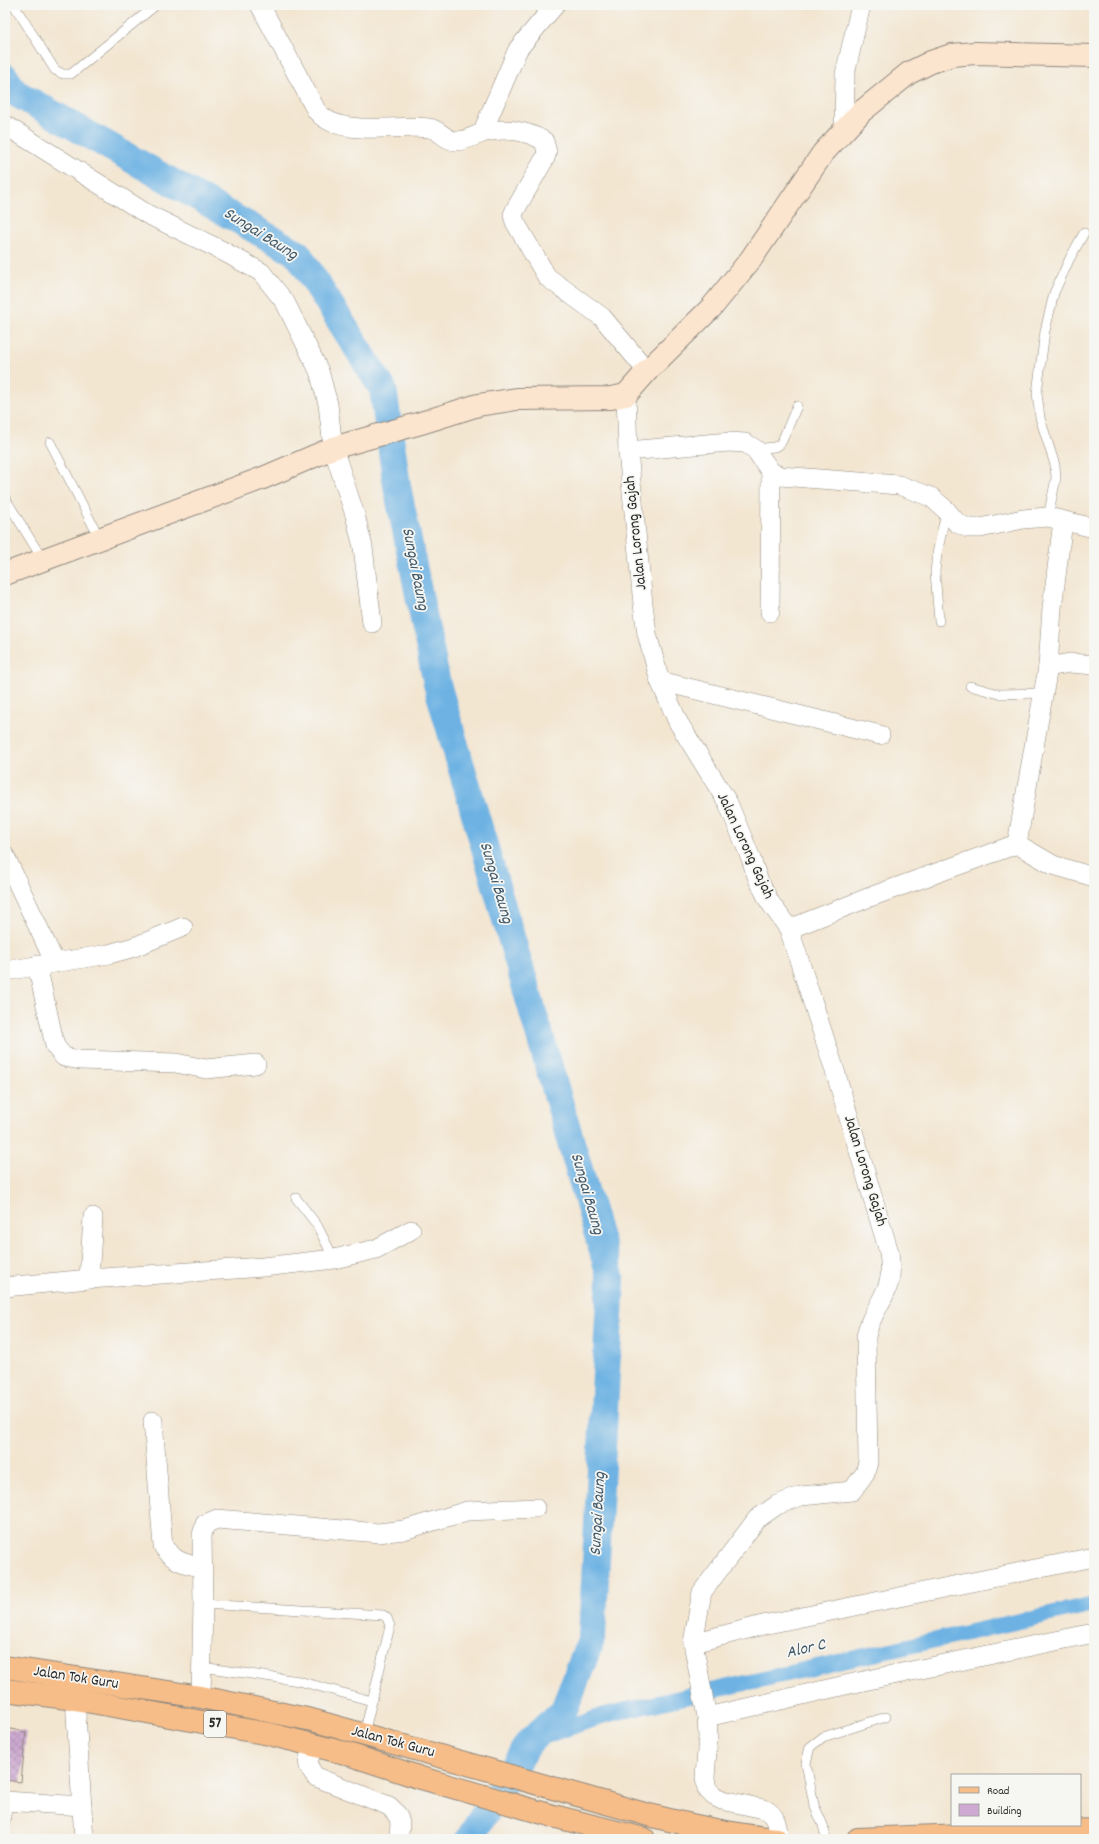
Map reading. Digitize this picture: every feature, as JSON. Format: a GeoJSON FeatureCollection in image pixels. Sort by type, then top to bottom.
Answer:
{"type":"FeatureCollection","features":[{"type":"Feature","properties":{"kind":"main road","name":"Jalan Tok Guru"},"geometry":{"type":"LineString","coordinates":[[5,1667],[201,1697],[312,1720],[696,1827],[746,1836],[778,1839]]}},
{"type":"Feature","properties":{"kind":"main road","name":"Jalan Tok Guru"},"geometry":{"type":"LineString","coordinates":[[5,1690],[75,1699],[269,1734],[345,1753],[421,1778],[553,1816],[644,1839]]}},
{"type":"Feature","properties":{"kind":"main road"},"geometry":{"type":"LineString","coordinates":[[858,1839],[1094,1830]]}},
{"type":"Feature","properties":{"kind":"street"},"geometry":{"type":"LineString","coordinates":[[260,5],[316,110],[329,122],[338,126],[389,129],[430,128],[453,141],[462,140],[482,133],[501,130],[527,133],[544,141],[547,152],[545,158],[515,210],[513,215],[516,222],[547,277],[602,317],[647,371]]}},
{"type":"Feature","properties":{"kind":"street"},"geometry":{"type":"LineString","coordinates":[[482,133],[518,48],[555,5]]}},
{"type":"Feature","properties":{"kind":"street"},"geometry":{"type":"LineString","coordinates":[[844,130],[845,74],[861,5]]}},
{"type":"Feature","properties":{"kind":"street"},"geometry":{"type":"LineString","coordinates":[[5,574],[263,478],[333,448],[478,405],[517,399],[610,398],[626,395],[647,371],[712,307],[751,259],[823,153],[861,112],[909,73],[931,62],[952,55],[999,53],[1094,56]]}},
{"type":"Feature","properties":{"kind":"street"},"geometry":{"type":"LineString","coordinates":[[5,125],[147,214],[219,249],[261,272],[285,302],[319,371],[328,404],[333,448],[355,515],[363,547],[372,624]]}},
{"type":"Feature","properties":{"kind":"street","name":"Jalan Lorong Gajah"},"geometry":{"type":"LineString","coordinates":[[626,395],[628,451],[647,634],[660,681],[678,722],[728,803],[768,901],[789,929],[835,1071],[889,1252],[890,1264],[888,1284],[868,1326],[866,1337],[868,1462],[865,1473],[852,1491],[801,1496],[777,1505],[757,1519],[702,1592],[694,1651],[706,1713],[708,1736],[705,1778],[707,1788],[714,1796],[722,1800],[764,1809],[770,1812],[775,1817],[778,1839]]}},
{"type":"Feature","properties":{"kind":"street"},"geometry":{"type":"LineString","coordinates":[[628,451],[729,442],[745,443],[755,449],[771,472],[780,476],[899,485],[931,497],[958,523],[968,528],[980,528],[1023,519],[1056,519],[1094,528]]}},
{"type":"Feature","properties":{"kind":"street"},"geometry":{"type":"LineString","coordinates":[[770,612],[771,472]]}},
{"type":"Feature","properties":{"kind":"street"},"geometry":{"type":"LineString","coordinates":[[1017,844],[1048,666],[1056,519]]}},
{"type":"Feature","properties":{"kind":"street"},"geometry":{"type":"LineString","coordinates":[[1048,666],[1070,663],[1094,665]]}},
{"type":"Feature","properties":{"kind":"street"},"geometry":{"type":"LineString","coordinates":[[660,681],[880,735]]}},
{"type":"Feature","properties":{"kind":"street"},"geometry":{"type":"LineString","coordinates":[[789,929],[870,897],[1017,844],[1054,865],[1094,877]]}},
{"type":"Feature","properties":{"kind":"street"},"geometry":{"type":"LineString","coordinates":[[5,856],[46,964],[55,1046],[64,1057],[80,1060],[176,1063],[206,1069],[256,1064]]}},
{"type":"Feature","properties":{"kind":"street"},"geometry":{"type":"LineString","coordinates":[[5,971],[109,954],[134,947],[183,927]]}},
{"type":"Feature","properties":{"kind":"street"},"geometry":{"type":"LineString","coordinates":[[89,1279],[93,1218]]}},
{"type":"Feature","properties":{"kind":"street"},"geometry":{"type":"LineString","coordinates":[[5,1287],[89,1279],[263,1267],[334,1259],[376,1249],[411,1230]]}},
{"type":"Feature","properties":{"kind":"street"},"geometry":{"type":"LineString","coordinates":[[153,1421],[163,1546],[170,1556],[182,1563],[202,1568]]}},
{"type":"Feature","properties":{"kind":"street"},"geometry":{"type":"LineString","coordinates":[[201,1697],[203,1604],[202,1535],[205,1524],[217,1519],[378,1533],[404,1530],[468,1511],[535,1508]]}},
{"type":"Feature","properties":{"kind":"street"},"geometry":{"type":"LineString","coordinates":[[694,1651],[763,1625],[1094,1557]]}},
{"type":"Feature","properties":{"kind":"street"},"geometry":{"type":"LineString","coordinates":[[706,1713],[1094,1633]]}},
{"type":"Feature","properties":{"kind":"street"},"geometry":{"type":"LineString","coordinates":[[75,1699],[84,1839]]}},
{"type":"Feature","properties":{"kind":"street"},"geometry":{"type":"LineString","coordinates":[[315,1745],[308,1761],[310,1770],[316,1777],[389,1806],[397,1812],[400,1827],[398,1839]]}},
{"type":"Feature","properties":{"kind":"street"},"geometry":{"type":"LineString","coordinates":[[7,1801],[82,1806]]}},
{"type":"Feature","properties":{"kind":"lane"},"geometry":{"type":"LineString","coordinates":[[14,5],[55,70],[63,74],[71,74],[156,5]]}},
{"type":"Feature","properties":{"kind":"lane"},"geometry":{"type":"LineString","coordinates":[[1056,519],[1055,465],[1040,418],[1037,393],[1045,331],[1054,293],[1070,258],[1084,233]]}},
{"type":"Feature","properties":{"kind":"lane"},"geometry":{"type":"LineString","coordinates":[[755,449],[779,445],[797,406]]}},
{"type":"Feature","properties":{"kind":"lane"},"geometry":{"type":"LineString","coordinates":[[50,442],[100,539]]}},
{"type":"Feature","properties":{"kind":"lane"},"geometry":{"type":"LineString","coordinates":[[5,498],[43,560]]}},
{"type":"Feature","properties":{"kind":"lane"},"geometry":{"type":"LineString","coordinates":[[939,621],[935,572],[946,510]]}},
{"type":"Feature","properties":{"kind":"lane"},"geometry":{"type":"LineString","coordinates":[[970,686],[999,694],[1044,693]]}},
{"type":"Feature","properties":{"kind":"lane"},"geometry":{"type":"LineString","coordinates":[[296,1198],[318,1225],[334,1259]]}},
{"type":"Feature","properties":{"kind":"lane"},"geometry":{"type":"LineString","coordinates":[[203,1604],[383,1615],[387,1618],[390,1626],[364,1734]]}},
{"type":"Feature","properties":{"kind":"lane"},"geometry":{"type":"LineString","coordinates":[[202,1667],[299,1681],[372,1700]]}},
{"type":"Feature","properties":{"kind":"lane"},"geometry":{"type":"LineString","coordinates":[[826,1839],[823,1825],[814,1805],[806,1763],[810,1747],[823,1737],[886,1717]]}},
{"type":"Feature","properties":{"kind":"lane"},"geometry":{"type":"LineString","coordinates":[[5,1822],[7,1801]]}},
{"type":"Feature","properties":{"kind":"building"},"geometry":{"type":"Polygon","coordinates":[[[5,1728],[26,1732],[21,1782],[5,1780],[5,1728]]]}},
{"type":"Feature","properties":{"kind":"waterway","name":"Sungai Baung"},"geometry":{"type":"LineString","coordinates":[[5,77],[14,92],[298,254],[383,389],[397,486],[437,684],[611,1279],[592,1637],[564,1710],[529,1742],[469,1839]]}},
{"type":"Feature","properties":{"kind":"waterway","name":"Alor C"},"geometry":{"type":"LineString","coordinates":[[529,1742],[605,1715],[1094,1604]]}}]}
